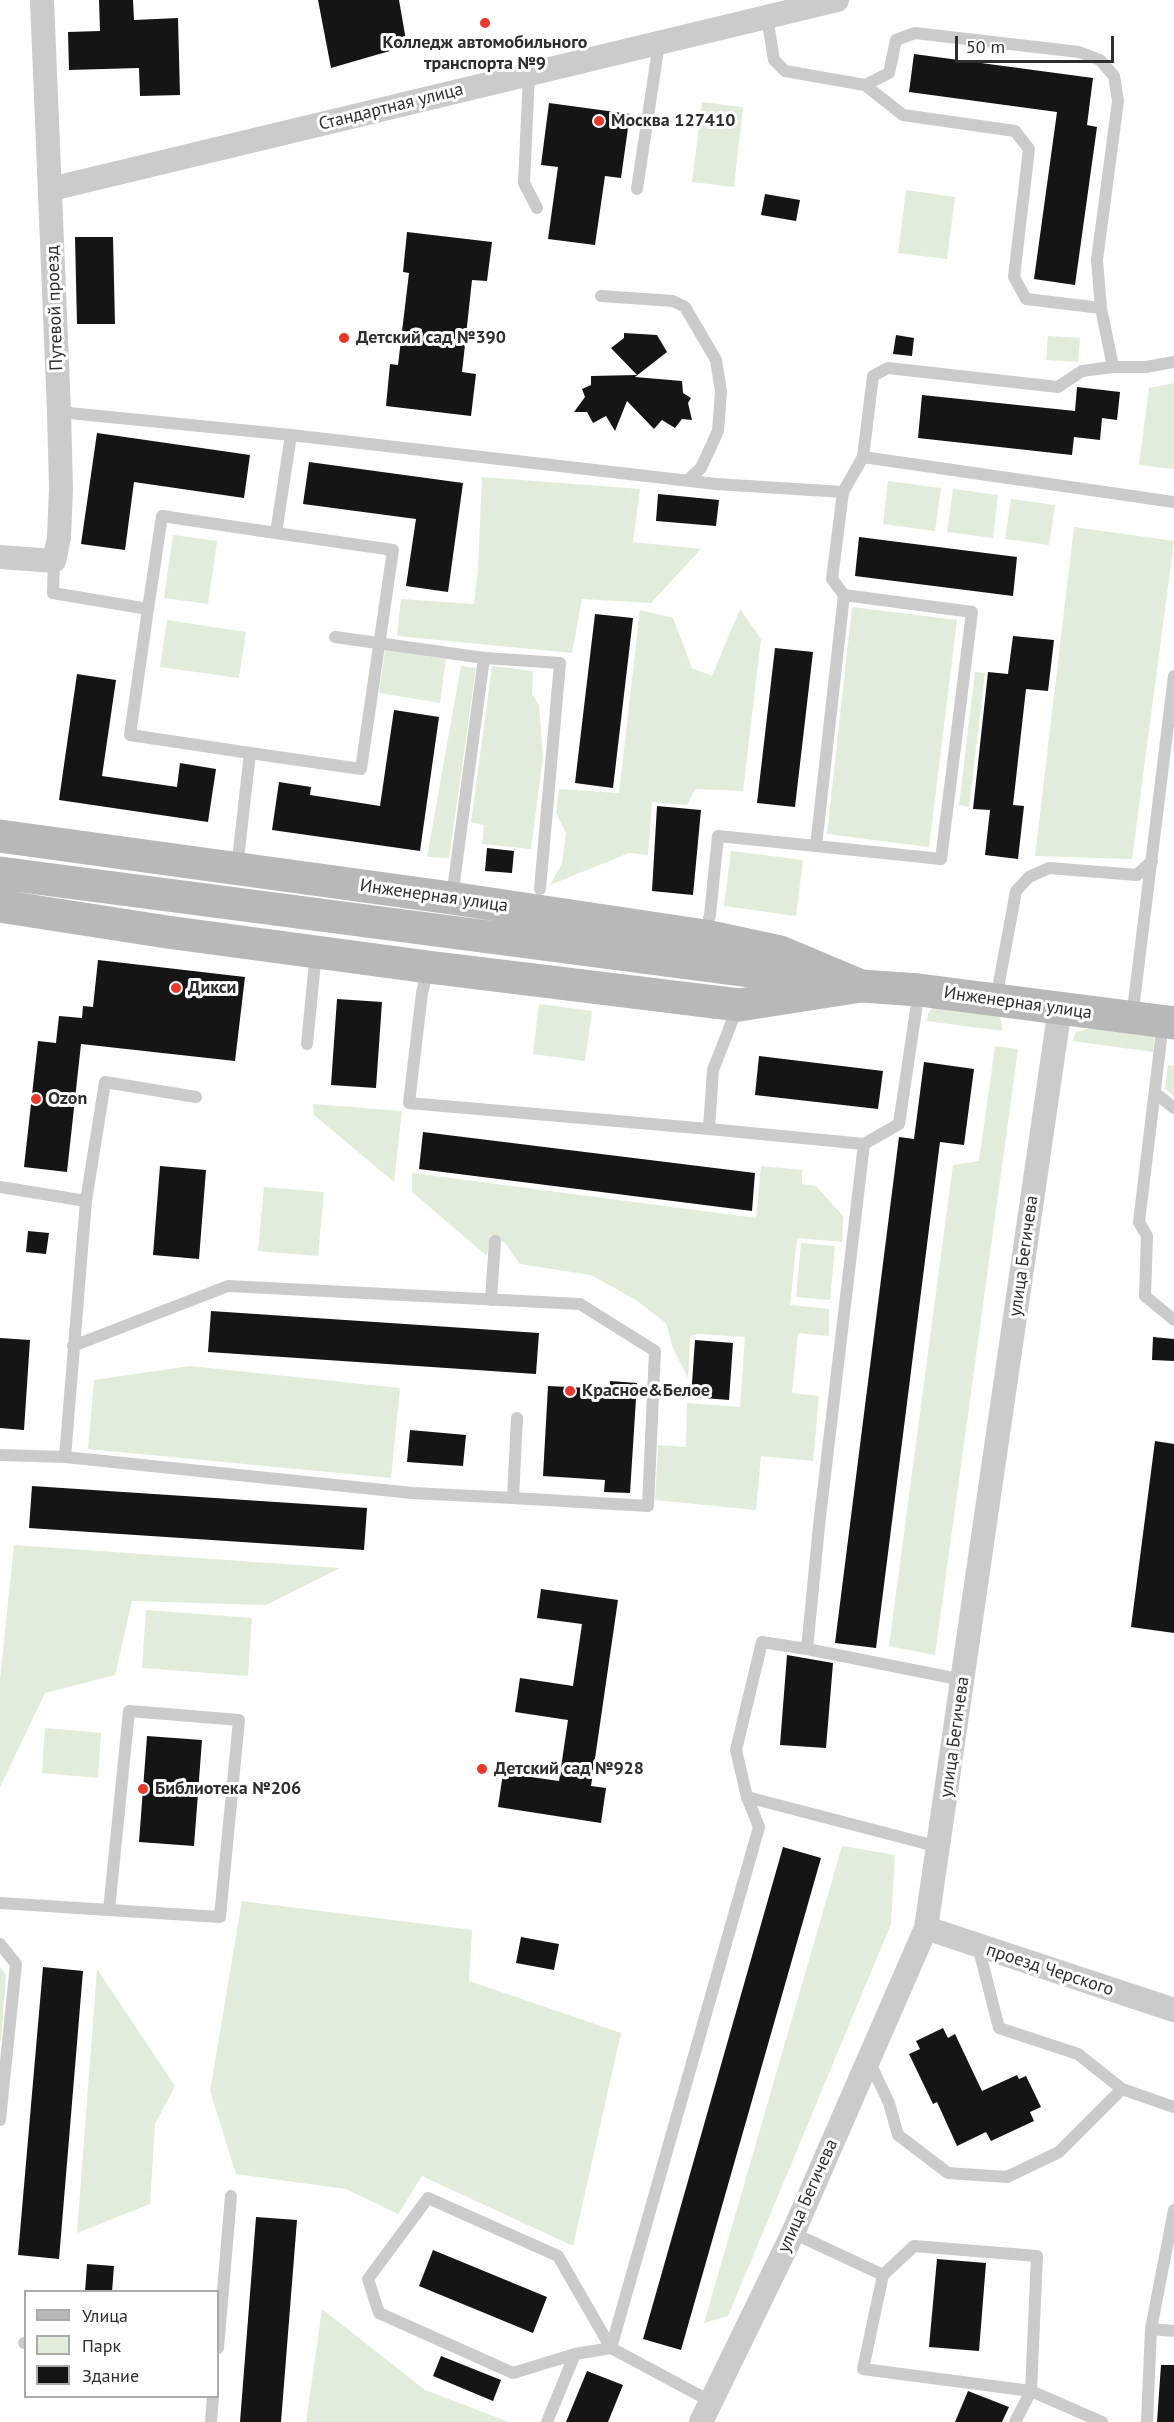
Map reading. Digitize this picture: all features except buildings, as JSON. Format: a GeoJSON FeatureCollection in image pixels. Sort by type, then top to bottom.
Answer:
{"type":"FeatureCollection","features":[{"type":"Feature","properties":{"kind":"street","name":"Путевой проезд"},"geometry":{"type":"LineString","coordinates":[[42,0],[59,412],[59,538],[54,561]]}},
{"type":"Feature","properties":{"kind":"street","name":"Стандартная улица"},"geometry":{"type":"LineString","coordinates":[[51,189],[837,0]]}},
{"type":"Feature","properties":{"kind":"street"},"geometry":{"type":"LineString","coordinates":[[0,557],[54,561]]}},
{"type":"Feature","properties":{"kind":"street","name":"Инженерная улица"},"geometry":{"type":"LineString","coordinates":[[0,836],[451,898],[705,936],[780,952],[861,986]]}},
{"type":"Feature","properties":{"kind":"street"},"geometry":{"type":"LineString","coordinates":[[0,873],[214,903],[861,986]]}},
{"type":"Feature","properties":{"kind":"street","name":"Инженерная улица"},"geometry":{"type":"LineString","coordinates":[[0,906],[428,967],[739,1005],[861,986],[919,990],[1157,1021]]}},
{"type":"Feature","properties":{"kind":"street","name":"улица Бегичева"},"geometry":{"type":"LineString","coordinates":[[706,2412],[793,2233],[926,1928],[1060,1008]]}},
{"type":"Feature","properties":{"kind":"street","name":"проезд Черского"},"geometry":{"type":"LineString","coordinates":[[926,1928],[1174,2010]]}},
{"type":"Feature","properties":{"kind":"lane"},"geometry":{"type":"LineString","coordinates":[[767,17],[774,60],[785,71],[865,85],[903,115],[1015,131],[1029,149],[1014,277],[1026,298],[1101,308]]}},
{"type":"Feature","properties":{"kind":"lane"},"geometry":{"type":"LineString","coordinates":[[865,85],[889,73],[896,40],[915,33],[1079,52],[1100,60],[1114,76],[1118,101],[1097,260],[1101,308],[1113,367]]}},
{"type":"Feature","properties":{"kind":"lane"},"geometry":{"type":"LineString","coordinates":[[637,189],[659,43]]}},
{"type":"Feature","properties":{"kind":"lane"},"geometry":{"type":"LineString","coordinates":[[529,74],[524,183],[537,208]]}},
{"type":"Feature","properties":{"kind":"lane"},"geometry":{"type":"LineString","coordinates":[[601,296],[673,301],[685,307],[716,360],[721,391],[718,431],[701,468],[688,480]]}},
{"type":"Feature","properties":{"kind":"lane"},"geometry":{"type":"LineString","coordinates":[[816,846],[844,595],[832,579],[843,492],[863,457],[873,376],[888,368],[1058,387],[1082,371],[1113,367],[1146,367],[1174,362]]}},
{"type":"Feature","properties":{"kind":"lane"},"geometry":{"type":"LineString","coordinates":[[59,412],[291,435],[688,480],[843,492]]}},
{"type":"Feature","properties":{"kind":"lane"},"geometry":{"type":"LineString","coordinates":[[276,533],[291,435]]}},
{"type":"Feature","properties":{"kind":"lane"},"geometry":{"type":"LineString","coordinates":[[863,457],[1174,502]]}},
{"type":"Feature","properties":{"kind":"lane"},"geometry":{"type":"LineString","coordinates":[[162,516],[276,533],[393,550],[361,769],[130,735],[162,516]]}},
{"type":"Feature","properties":{"kind":"lane"},"geometry":{"type":"LineString","coordinates":[[54,561],[53,593],[148,609]]}},
{"type":"Feature","properties":{"kind":"lane"},"geometry":{"type":"LineString","coordinates":[[705,936],[710,915],[718,836],[941,859],[972,612],[844,595]]}},
{"type":"Feature","properties":{"kind":"lane"},"geometry":{"type":"LineString","coordinates":[[335,637],[484,658],[560,663],[540,889]]}},
{"type":"Feature","properties":{"kind":"lane"},"geometry":{"type":"LineString","coordinates":[[451,898],[484,658]]}},
{"type":"Feature","properties":{"kind":"lane"},"geometry":{"type":"LineString","coordinates":[[1174,676],[1152,861],[1157,1021],[1155,1093],[1139,1222],[1147,1236],[1145,1296],[1174,1320]]}},
{"type":"Feature","properties":{"kind":"lane"},"geometry":{"type":"LineString","coordinates":[[237,868],[250,753]]}},
{"type":"Feature","properties":{"kind":"lane"},"geometry":{"type":"LineString","coordinates":[[996,1000],[1016,891],[1029,877],[1049,868],[1137,875],[1152,861]]}},
{"type":"Feature","properties":{"kind":"lane"},"geometry":{"type":"LineString","coordinates":[[307,1044],[316,951]]}},
{"type":"Feature","properties":{"kind":"lane"},"geometry":{"type":"LineString","coordinates":[[428,967],[422,993],[409,1103],[864,1144],[899,1124],[919,990]]}},
{"type":"Feature","properties":{"kind":"lane"},"geometry":{"type":"LineString","coordinates":[[709,1129],[713,1070],[739,1005]]}},
{"type":"Feature","properties":{"kind":"lane"},"geometry":{"type":"LineString","coordinates":[[65,1457],[86,1201],[105,1082],[196,1097]]}},
{"type":"Feature","properties":{"kind":"lane"},"geometry":{"type":"LineString","coordinates":[[1155,1093],[1174,1108]]}},
{"type":"Feature","properties":{"kind":"lane"},"geometry":{"type":"LineString","coordinates":[[807,1648],[864,1144]]}},
{"type":"Feature","properties":{"kind":"lane"},"geometry":{"type":"LineString","coordinates":[[0,1187],[86,1201]]}},
{"type":"Feature","properties":{"kind":"lane"},"geometry":{"type":"LineString","coordinates":[[491,1300],[495,1241]]}},
{"type":"Feature","properties":{"kind":"lane"},"geometry":{"type":"LineString","coordinates":[[0,1455],[65,1457],[412,1493],[648,1506],[655,1351],[580,1304],[228,1286],[73,1346]]}},
{"type":"Feature","properties":{"kind":"lane"},"geometry":{"type":"LineString","coordinates":[[513,1498],[517,1418]]}},
{"type":"Feature","properties":{"kind":"lane"},"geometry":{"type":"LineString","coordinates":[[611,2348],[759,1827],[747,1797],[736,1750],[762,1642],[807,1648],[963,1680]]}},
{"type":"Feature","properties":{"kind":"lane"},"geometry":{"type":"LineString","coordinates":[[0,1903],[109,1910],[220,1917],[239,1720],[129,1711],[109,1910]]}},
{"type":"Feature","properties":{"kind":"lane"},"geometry":{"type":"LineString","coordinates":[[747,1797],[939,1847]]}},
{"type":"Feature","properties":{"kind":"lane"},"geometry":{"type":"LineString","coordinates":[[0,1944],[16,1964],[0,2120]]}},
{"type":"Feature","properties":{"kind":"lane"},"geometry":{"type":"LineString","coordinates":[[978,1946],[999,2028],[1077,2054],[1122,2089],[1174,2107]]}},
{"type":"Feature","properties":{"kind":"lane"},"geometry":{"type":"LineString","coordinates":[[868,2060],[889,2103],[898,2135],[948,2173],[1007,2177],[1059,2152],[1122,2089]]}},
{"type":"Feature","properties":{"kind":"lane"},"geometry":{"type":"LineString","coordinates":[[219,2336],[231,2196]]}},
{"type":"Feature","properties":{"kind":"lane"},"geometry":{"type":"LineString","coordinates":[[611,2348],[575,2354],[513,2373],[380,2313],[368,2279],[428,2198],[558,2256],[611,2348],[706,2412]]}},
{"type":"Feature","properties":{"kind":"lane"},"geometry":{"type":"LineString","coordinates":[[1147,2422],[1151,2329],[1174,2210]]}},
{"type":"Feature","properties":{"kind":"lane"},"geometry":{"type":"LineString","coordinates":[[793,2233],[883,2275]]}},
{"type":"Feature","properties":{"kind":"lane"},"geometry":{"type":"LineString","coordinates":[[1015,2422],[1031,2391],[1036,2256],[914,2246],[883,2275],[863,2369],[1031,2391],[1102,2422]]}},
{"type":"Feature","properties":{"kind":"lane"},"geometry":{"type":"LineString","coordinates":[[1151,2329],[1174,2331]]}},
{"type":"Feature","properties":{"kind":"lane"},"geometry":{"type":"LineString","coordinates":[[547,2422],[575,2354]]}},
{"type":"Feature","properties":{"kind":"lane"},"geometry":{"type":"LineString","coordinates":[[211,2422],[213,2398]]}},
{"type":"Feature","properties":{"kind":"green space"},"geometry":{"type":"Polygon","coordinates":[[[702,102],[743,107],[734,187],[692,182],[702,102]]]}},
{"type":"Feature","properties":{"kind":"green space"},"geometry":{"type":"Polygon","coordinates":[[[906,190],[955,197],[947,259],[898,253],[906,190]]]}},
{"type":"Feature","properties":{"kind":"green space"},"geometry":{"type":"Polygon","coordinates":[[[1048,336],[1080,338],[1078,362],[1046,360],[1048,336]]]}},
{"type":"Feature","properties":{"kind":"green space"},"geometry":{"type":"Polygon","coordinates":[[[1174,383],[1174,469],[1139,465],[1149,388],[1174,383]]]}},
{"type":"Feature","properties":{"kind":"green space"},"geometry":{"type":"Polygon","coordinates":[[[482,477],[640,489],[633,542],[701,549],[651,603],[582,599],[572,653],[397,636],[401,599],[474,604],[482,477]]]}},
{"type":"Feature","properties":{"kind":"green space"},"geometry":{"type":"Polygon","coordinates":[[[888,481],[941,488],[935,531],[883,524],[888,481]]]}},
{"type":"Feature","properties":{"kind":"green space"},"geometry":{"type":"Polygon","coordinates":[[[953,489],[998,495],[993,538],[947,532],[953,489]]]}},
{"type":"Feature","properties":{"kind":"green space"},"geometry":{"type":"Polygon","coordinates":[[[1011,499],[1055,505],[1049,545],[1005,539],[1011,499]]]}},
{"type":"Feature","properties":{"kind":"green space"},"geometry":{"type":"Polygon","coordinates":[[[1074,527],[1174,541],[1132,859],[1035,856],[1074,527]]]}},
{"type":"Feature","properties":{"kind":"green space"},"geometry":{"type":"Polygon","coordinates":[[[173,535],[217,541],[208,604],[164,598],[173,535]]]}},
{"type":"Feature","properties":{"kind":"green space"},"geometry":{"type":"Polygon","coordinates":[[[852,607],[957,620],[929,847],[827,834],[852,607]]]}},
{"type":"Feature","properties":{"kind":"green space"},"geometry":{"type":"Polygon","coordinates":[[[740,609],[761,639],[743,791],[695,789],[687,805],[652,802],[648,855],[629,853],[550,885],[562,863],[566,833],[556,813],[559,789],[619,793],[640,610],[673,618],[692,668],[712,676],[740,609]]]}},
{"type":"Feature","properties":{"kind":"green space"},"geometry":{"type":"Polygon","coordinates":[[[167,620],[246,632],[239,678],[160,667],[167,620]]]}},
{"type":"Feature","properties":{"kind":"green space"},"geometry":{"type":"Polygon","coordinates":[[[385,650],[446,659],[440,703],[379,693],[385,650]]]}},
{"type":"Feature","properties":{"kind":"green space"},"geometry":{"type":"Polygon","coordinates":[[[461,666],[476,668],[449,858],[427,857],[461,666]]]}},
{"type":"Feature","properties":{"kind":"green space"},"geometry":{"type":"Polygon","coordinates":[[[492,666],[533,671],[532,694],[539,705],[543,757],[531,849],[482,844],[484,825],[471,822],[492,666]]]}},
{"type":"Feature","properties":{"kind":"green space"},"geometry":{"type":"Polygon","coordinates":[[[975,672],[985,673],[969,807],[959,805],[975,672]]]}},
{"type":"Feature","properties":{"kind":"green space"},"geometry":{"type":"Polygon","coordinates":[[[731,851],[803,860],[796,916],[724,906],[731,851]]]}},
{"type":"Feature","properties":{"kind":"green space"},"geometry":{"type":"Polygon","coordinates":[[[539,1004],[592,1011],[585,1061],[533,1054],[539,1004]]]}},
{"type":"Feature","properties":{"kind":"green space"},"geometry":{"type":"Polygon","coordinates":[[[934,1005],[998,1014],[1002,1031],[927,1021],[928,1014],[934,1005]]]}},
{"type":"Feature","properties":{"kind":"green space"},"geometry":{"type":"Polygon","coordinates":[[[1095,1027],[1155,1036],[1153,1052],[1072,1041],[1076,1032],[1095,1027]]]}},
{"type":"Feature","properties":{"kind":"green space"},"geometry":{"type":"Polygon","coordinates":[[[995,1046],[1018,1049],[935,1655],[889,1646],[953,1165],[979,1161],[995,1046]]]}},
{"type":"Feature","properties":{"kind":"green space"},"geometry":{"type":"Polygon","coordinates":[[[1168,1065],[1174,1066],[1174,1096],[1165,1089],[1168,1065]]]}},
{"type":"Feature","properties":{"kind":"green space"},"geometry":{"type":"Polygon","coordinates":[[[313,1104],[402,1111],[394,1182],[314,1115],[313,1104]]]}},
{"type":"Feature","properties":{"kind":"green space"},"geometry":{"type":"Polygon","coordinates":[[[761,1166],[802,1170],[802,1184],[816,1186],[843,1216],[842,1242],[797,1238],[790,1305],[829,1309],[829,1336],[798,1333],[792,1393],[819,1396],[813,1461],[761,1456],[756,1510],[655,1500],[658,1445],[686,1447],[687,1403],[740,1407],[745,1337],[698,1334],[690,1336],[688,1378],[673,1348],[666,1323],[636,1300],[591,1275],[520,1264],[505,1243],[490,1235],[487,1256],[412,1192],[412,1173],[756,1218],[761,1166]]]}},
{"type":"Feature","properties":{"kind":"green space"},"geometry":{"type":"Polygon","coordinates":[[[264,1187],[324,1192],[318,1256],[258,1251],[264,1187]]]}},
{"type":"Feature","properties":{"kind":"green space"},"geometry":{"type":"Polygon","coordinates":[[[801,1243],[835,1246],[830,1300],[796,1297],[801,1243]]]}},
{"type":"Feature","properties":{"kind":"green space"},"geometry":{"type":"Polygon","coordinates":[[[190,1366],[400,1388],[391,1478],[88,1449],[94,1380],[190,1366]]]}},
{"type":"Feature","properties":{"kind":"green space"},"geometry":{"type":"Polygon","coordinates":[[[14,1545],[340,1568],[266,1605],[132,1601],[115,1675],[45,1693],[0,1787],[0,1680],[14,1545]]]}},
{"type":"Feature","properties":{"kind":"green space"},"geometry":{"type":"Polygon","coordinates":[[[146,1610],[252,1618],[248,1676],[142,1668],[146,1610]]]}},
{"type":"Feature","properties":{"kind":"green space"},"geometry":{"type":"Polygon","coordinates":[[[45,1728],[101,1733],[98,1778],[42,1773],[45,1728]]]}},
{"type":"Feature","properties":{"kind":"green space"},"geometry":{"type":"Polygon","coordinates":[[[842,1846],[895,1855],[891,1924],[728,2316],[704,2323],[842,1846]]]}},
{"type":"Feature","properties":{"kind":"green space"},"geometry":{"type":"Polygon","coordinates":[[[242,1901],[472,1930],[469,1981],[621,2033],[573,2246],[422,2176],[398,2214],[346,2189],[236,2174],[210,2091],[242,1901]]]}},
{"type":"Feature","properties":{"kind":"green space"},"geometry":{"type":"Polygon","coordinates":[[[0,1967],[6,1975],[1,2041],[0,2041],[0,1967]]]}},
{"type":"Feature","properties":{"kind":"green space"},"geometry":{"type":"Polygon","coordinates":[[[97,1969],[175,2086],[155,2124],[150,2204],[77,2233],[97,1969]]]}},
{"type":"Feature","properties":{"kind":"green space"},"geometry":{"type":"Polygon","coordinates":[[[322,2309],[425,2390],[509,2422],[306,2422],[322,2309]]]}},
{"type":"Feature","properties":{"kind":"place","name":"Колледж автомобильного транспорта №9"},"geometry":{"type":"Point","coordinates":[485,23]}},
{"type":"Feature","properties":{"kind":"place","name":"Москва 127410"},"geometry":{"type":"Point","coordinates":[599,121]}},
{"type":"Feature","properties":{"kind":"place","name":"Детский сад №390"},"geometry":{"type":"Point","coordinates":[344,338]}},
{"type":"Feature","properties":{"kind":"place","name":"Дикси"},"geometry":{"type":"Point","coordinates":[176,988]}},
{"type":"Feature","properties":{"kind":"place","name":"Ozon"},"geometry":{"type":"Point","coordinates":[36,1099]}},
{"type":"Feature","properties":{"kind":"place","name":"Красное&Белое"},"geometry":{"type":"Point","coordinates":[570,1391]}},
{"type":"Feature","properties":{"kind":"place","name":"Детский сад №928"},"geometry":{"type":"Point","coordinates":[482,1769]}},
{"type":"Feature","properties":{"kind":"place","name":"Библиотека №206"},"geometry":{"type":"Point","coordinates":[143,1789]}}]}
